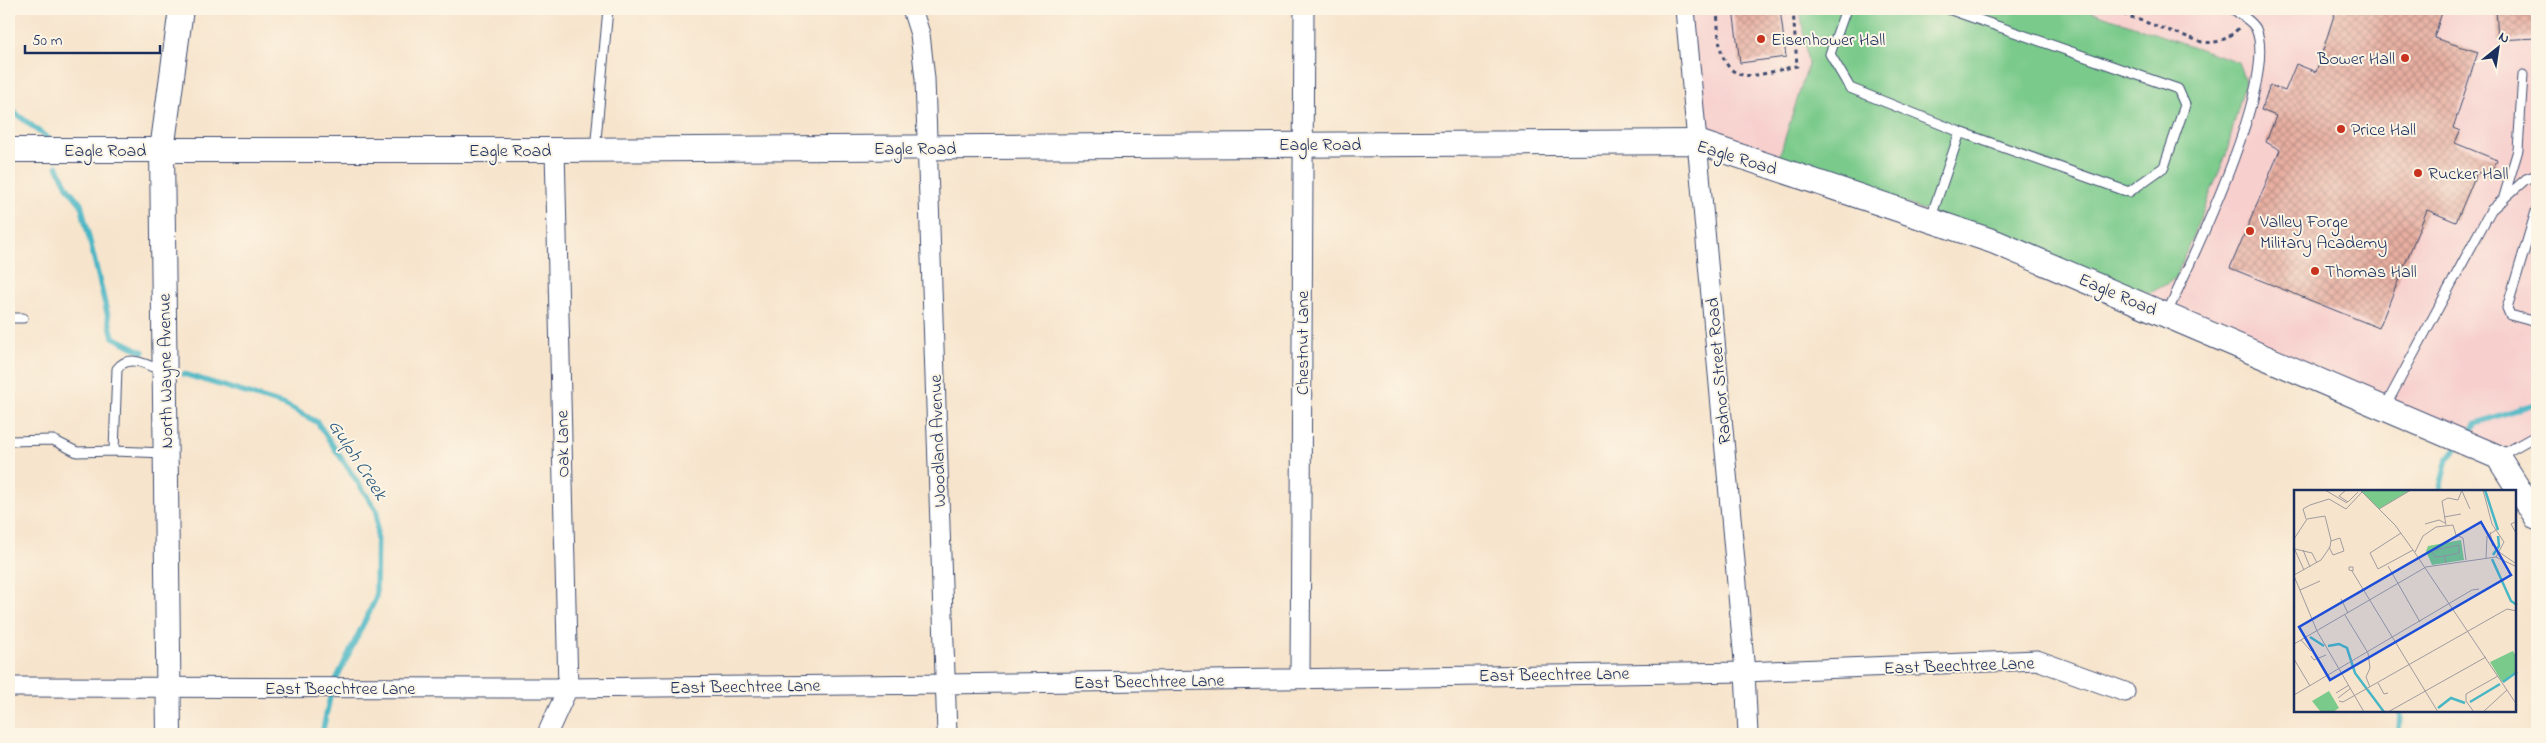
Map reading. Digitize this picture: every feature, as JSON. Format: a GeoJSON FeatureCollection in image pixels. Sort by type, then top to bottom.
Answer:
{"type":"FeatureCollection","features":[{"type":"Feature","properties":{"kind":"street","name":"North Wayne Avenue"},"geometry":{"type":"LineString","coordinates":[[169,734],[162,150],[181,9]]}},
{"type":"Feature","properties":{"kind":"street","name":"Woodland Avenue"},"geometry":{"type":"LineString","coordinates":[[912,9],[920,34],[925,79],[947,734]]}},
{"type":"Feature","properties":{"kind":"street","name":"Chestnut Lane"},"geometry":{"type":"LineString","coordinates":[[1300,678],[1304,9]]}},
{"type":"Feature","properties":{"kind":"street","name":"Radnor Street Road"},"geometry":{"type":"LineString","coordinates":[[1685,9],[1745,672],[1748,734]]}},
{"type":"Feature","properties":{"kind":"street","name":"Eagle Road"},"geometry":{"type":"LineString","coordinates":[[9,150],[595,150],[1698,142],[1995,242],[2385,407],[2498,457]]}},
{"type":"Feature","properties":{"kind":"street","name":"Oak Lane"},"geometry":{"type":"LineString","coordinates":[[547,734],[568,688],[556,150]]}},
{"type":"Feature","properties":{"kind":"street"},"geometry":{"type":"LineString","coordinates":[[2498,457],[2537,518]]}},
{"type":"Feature","properties":{"kind":"street","name":"East Beechtree Lane"},"geometry":{"type":"LineString","coordinates":[[9,687],[568,688],[946,684],[1745,672],[2038,660],[2125,692]]}},
{"type":"Feature","properties":{"kind":"lane"},"geometry":{"type":"LineString","coordinates":[[595,150],[608,9]]}},
{"type":"Feature","properties":{"kind":"lane"},"geometry":{"type":"LineString","coordinates":[[1846,9],[1830,54],[1850,88],[1960,132],[2129,192],[2164,167],[2186,105],[2178,89],[1948,9]]}},
{"type":"Feature","properties":{"kind":"lane"},"geometry":{"type":"LineString","coordinates":[[2166,315],[2209,221],[2236,154],[2261,55],[2256,28],[2234,9]]}},
{"type":"Feature","properties":{"kind":"lane"},"geometry":{"type":"LineString","coordinates":[[2502,200],[2518,150],[2523,75]]}},
{"type":"Feature","properties":{"kind":"lane"},"geometry":{"type":"LineString","coordinates":[[1930,220],[1960,132]]}},
{"type":"Feature","properties":{"kind":"lane"},"geometry":{"type":"LineString","coordinates":[[2385,407],[2491,210],[2526,179],[2537,175]]}},
{"type":"Feature","properties":{"kind":"lane"},"geometry":{"type":"LineString","coordinates":[[2537,208],[2507,308],[2510,316],[2532,321],[2537,314]]}},
{"type":"Feature","properties":{"kind":"lane"},"geometry":{"type":"LineString","coordinates":[[9,318],[23,318]]}},
{"type":"Feature","properties":{"kind":"lane"},"geometry":{"type":"LineString","coordinates":[[114,451],[117,369],[122,363],[132,360],[165,372]]}},
{"type":"Feature","properties":{"kind":"lane"},"geometry":{"type":"LineString","coordinates":[[2498,457],[2537,435]]}},
{"type":"Feature","properties":{"kind":"lane"},"geometry":{"type":"LineString","coordinates":[[9,441],[53,440],[77,452],[166,453]]}},
{"type":"Feature","properties":{"kind":"path"},"geometry":{"type":"LineString","coordinates":[[1717,9],[1723,57],[1729,70],[1744,76],[1797,66],[1793,9]]}},
{"type":"Feature","properties":{"kind":"path"},"geometry":{"type":"LineString","coordinates":[[2108,9],[2202,42],[2217,43],[2230,37],[2247,21]]}},
{"type":"Feature","properties":{"kind":"shaded area","name":"Valley Forge Military Academy"},"geometry":{"type":"Polygon","coordinates":[[[1685,9],[2537,9],[2537,434],[2498,457],[2166,315],[1698,142],[1685,9]]]}},
{"type":"Feature","properties":{"kind":"green space"},"geometry":{"type":"Polygon","coordinates":[[[1800,9],[2084,9],[2238,62],[2245,81],[2226,155],[2175,279],[2150,293],[1779,157],[1808,65],[1800,9]]]}},
{"type":"Feature","properties":{"kind":"building","name":"Eisenhower Hall"},"geometry":{"type":"Polygon","coordinates":[[[1733,9],[1780,9],[1786,57],[1740,63],[1733,9]]]}},
{"type":"Feature","properties":{"kind":"building"},"geometry":{"type":"Polygon","coordinates":[[[2336,9],[2443,9],[2434,38],[2478,52],[2453,128],[2460,131],[2455,143],[2497,160],[2490,178],[2477,172],[2456,222],[2427,210],[2379,328],[2230,268],[2280,150],[2266,142],[2276,116],[2261,110],[2270,85],[2285,91],[2296,64],[2316,72],[2336,9]]]}},
{"type":"Feature","properties":{"kind":"building"},"geometry":{"type":"Polygon","coordinates":[[[2496,9],[2537,9],[2537,38],[2498,40],[2496,9]]]}},
{"type":"Feature","properties":{"kind":"waterway","name":"Gulph Creek"},"geometry":{"type":"LineString","coordinates":[[9,108],[51,141]]}},
{"type":"Feature","properties":{"kind":"waterway","name":"Gulph Creek"},"geometry":{"type":"LineString","coordinates":[[57,166],[68,188],[81,204],[113,337],[143,352]]}},
{"type":"Feature","properties":{"kind":"waterway","name":"Gulph Creek"},"geometry":{"type":"LineString","coordinates":[[184,374],[285,405],[317,422],[377,511],[376,598],[332,688],[322,734]]}},
{"type":"Feature","properties":{"kind":"waterway"},"geometry":{"type":"LineString","coordinates":[[2466,436],[2477,423],[2537,403]]}},
{"type":"Feature","properties":{"kind":"waterway"},"geometry":{"type":"LineString","coordinates":[[2439,490],[2447,459],[2459,445]]}},
{"type":"Feature","properties":{"kind":"waterway"},"geometry":{"type":"LineString","coordinates":[[2399,734],[2400,713]]}},
{"type":"Feature","properties":{"kind":"place","name":"Eisenhower Hall"},"geometry":{"type":"Point","coordinates":[1761,39]}},
{"type":"Feature","properties":{"kind":"place","name":"Bower Hall"},"geometry":{"type":"Point","coordinates":[2405,58]}},
{"type":"Feature","properties":{"kind":"place","name":"Price Hall"},"geometry":{"type":"Point","coordinates":[2341,129]}},
{"type":"Feature","properties":{"kind":"place","name":"Rucker Hall"},"geometry":{"type":"Point","coordinates":[2418,173]}},
{"type":"Feature","properties":{"kind":"place","name":"Valley Forge Military Academy"},"geometry":{"type":"Point","coordinates":[2250,231]}},
{"type":"Feature","properties":{"kind":"place","name":"Thomas Hall"},"geometry":{"type":"Point","coordinates":[2315,271]}}]}
